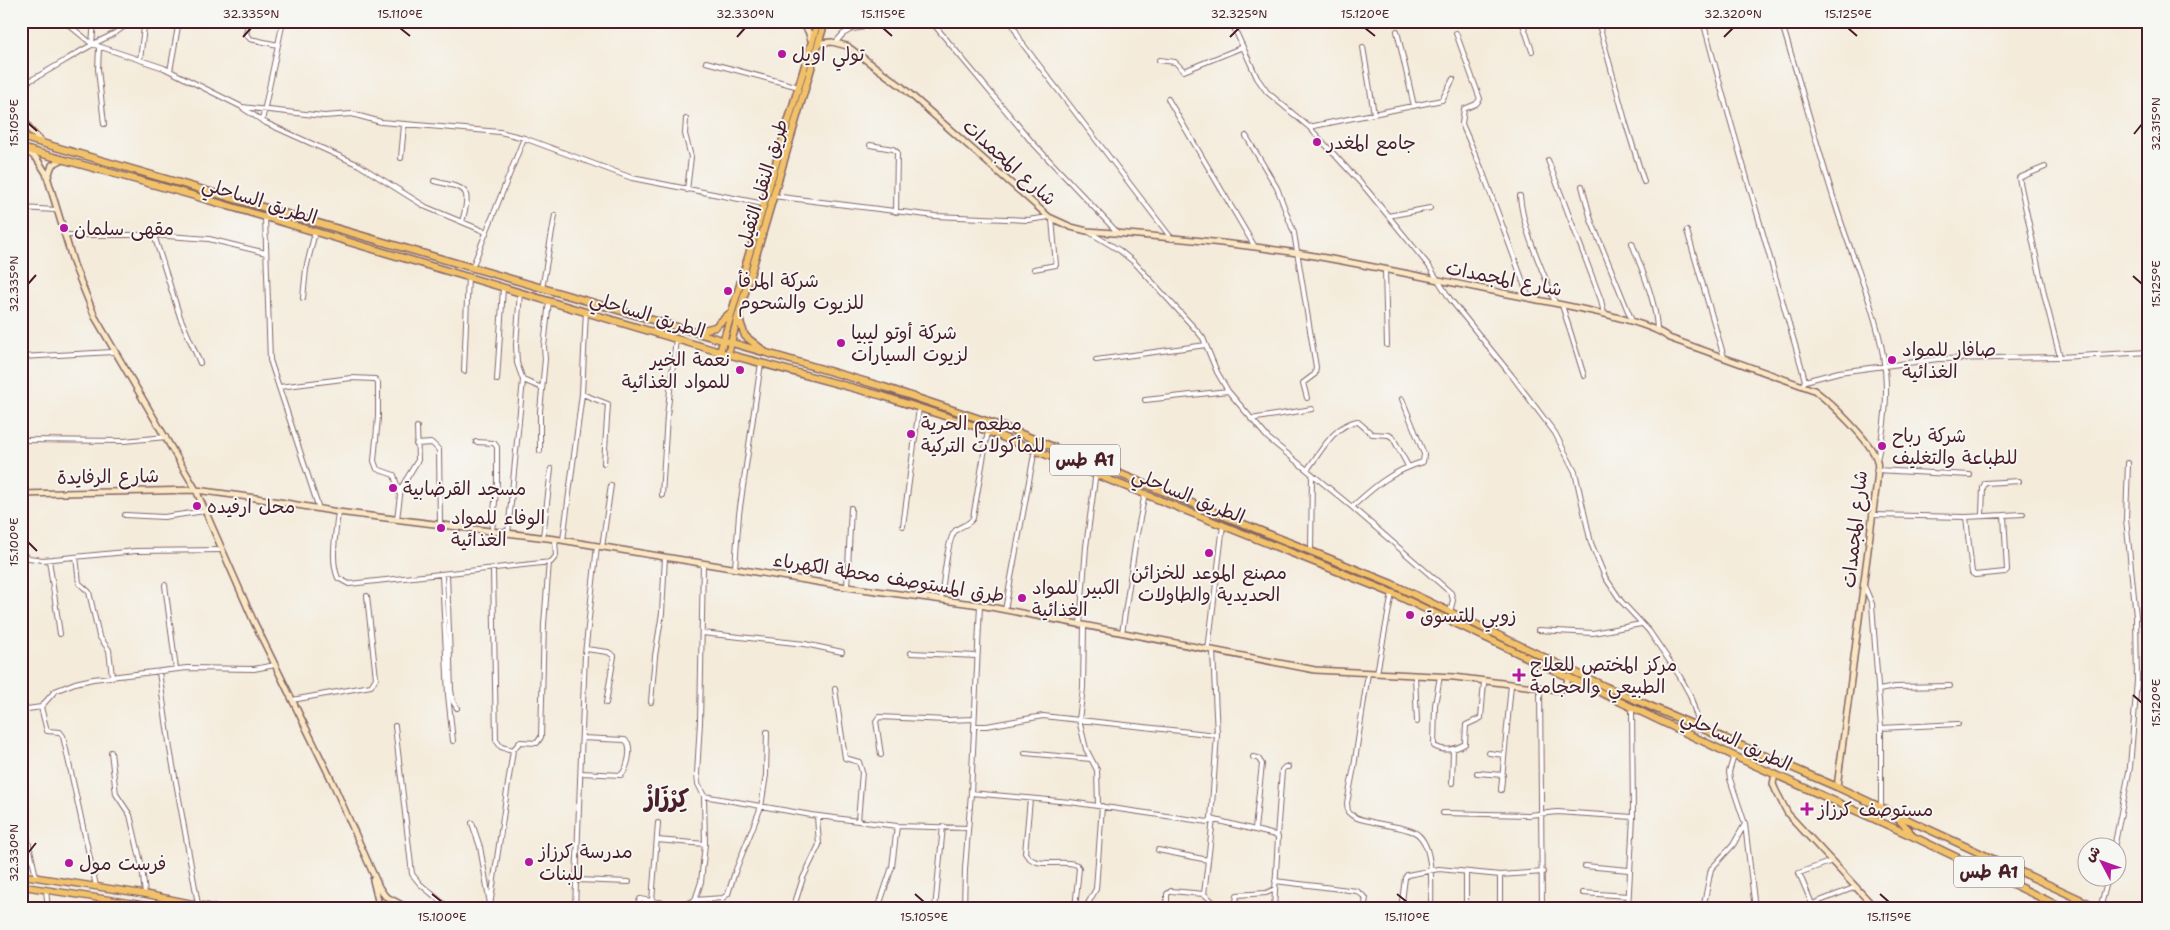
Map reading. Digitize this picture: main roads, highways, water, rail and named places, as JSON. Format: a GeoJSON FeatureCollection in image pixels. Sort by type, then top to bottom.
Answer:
{"type":"FeatureCollection","features":[{"type":"Feature","properties":{"kind":"highway","name":"طريق النقل الثقيل"},"geometry":{"type":"LineString","coordinates":[[720,352],[722,342],[736,311],[773,196],[815,43],[818,21]]}},
{"type":"Feature","properties":{"kind":"highway","name":"طريق النقل الثقيل"},"geometry":{"type":"LineString","coordinates":[[728,354],[736,311],[764,204],[798,87],[825,21]]}},
{"type":"Feature","properties":{"kind":"highway","name":"الطريق الساحلي"},"geometry":{"type":"LineString","coordinates":[[21,137],[961,411],[1392,584],[1568,669],[1701,729],[1881,806],[2102,909]]}},
{"type":"Feature","properties":{"kind":"highway","name":"الطريق الساحلي"},"geometry":{"type":"LineString","coordinates":[[21,148],[68,159],[720,352],[919,408],[988,430],[1392,593],[1734,756],[1912,836],[2065,909]]}},
{"type":"Feature","properties":{"kind":"highway"},"geometry":{"type":"LineString","coordinates":[[693,333],[715,327],[736,311],[744,336],[767,353]]}},
{"type":"Feature","properties":{"kind":"highway"},"geometry":{"type":"LineString","coordinates":[[1568,669],[1568,677]]}},
{"type":"Feature","properties":{"kind":"highway","name":"الطريق الساحلي"},"geometry":{"type":"LineString","coordinates":[[1889,810],[1908,828],[1912,836]]}},
{"type":"Feature","properties":{"kind":"main road"},"geometry":{"type":"LineString","coordinates":[[802,21],[815,43]]}},
{"type":"Feature","properties":{"kind":"main road","name":"شارع المجمدات"},"geometry":{"type":"LineString","coordinates":[[815,43],[836,42],[852,49],[901,86],[1050,218],[1070,227],[1255,247],[1555,303],[1632,321],[1663,332],[1669,338],[1803,384],[1814,390],[1834,406],[1859,434],[1877,460],[1877,479],[1838,787]]}},
{"type":"Feature","properties":{"kind":"main road"},"geometry":{"type":"LineString","coordinates":[[21,113],[21,121]]}},
{"type":"Feature","properties":{"kind":"main road"},"geometry":{"type":"LineString","coordinates":[[21,113],[30,130],[44,144]]}},
{"type":"Feature","properties":{"kind":"main road"},"geometry":{"type":"LineString","coordinates":[[21,148],[37,159],[48,178],[56,210],[88,303],[113,352],[166,437],[196,490],[275,665],[332,780],[369,866],[383,893],[402,905],[416,909]]}},
{"type":"Feature","properties":{"kind":"main road"},"geometry":{"type":"LineString","coordinates":[[48,178],[50,168],[55,163],[68,159]]}},
{"type":"Feature","properties":{"kind":"main road","name":"شارع الرفايدة"},"geometry":{"type":"LineString","coordinates":[[21,494],[196,490]]}},
{"type":"Feature","properties":{"kind":"main road","name":"طرق المستوصف محطة الكهرباء"},"geometry":{"type":"LineString","coordinates":[[196,490],[338,512],[543,537],[848,587],[980,605],[1315,670],[1440,676],[1511,685],[1564,689],[1567,685],[1568,677]]}},
{"type":"Feature","properties":{"kind":"main road"},"geometry":{"type":"LineString","coordinates":[[1774,774],[1773,784],[1783,806],[1800,828],[1876,909]]}},
{"type":"Feature","properties":{"kind":"main road"},"geometry":{"type":"LineString","coordinates":[[369,866],[380,909]]}},
{"type":"Feature","properties":{"kind":"main road"},"geometry":{"type":"LineString","coordinates":[[21,875],[145,894],[219,909]]}},
{"type":"Feature","properties":{"kind":"main road"},"geometry":{"type":"LineString","coordinates":[[21,886],[169,909]]}},
{"type":"Feature","properties":{"kind":"main road"},"geometry":{"type":"LineString","coordinates":[[183,909],[184,902]]}},
{"type":"Feature","properties":{"kind":"main road"},"geometry":{"type":"LineString","coordinates":[[390,909],[402,905]]}},
{"type":"Feature","properties":{"kind":"place","name":"تولي اويل"},"geometry":{"type":"Point","coordinates":[782,54]}},
{"type":"Feature","properties":{"kind":"place","name":"جامع المغدر"},"geometry":{"type":"Point","coordinates":[1317,142]}},
{"type":"Feature","properties":{"kind":"place","name":"مقهى سلمان"},"geometry":{"type":"Point","coordinates":[64,228]}},
{"type":"Feature","properties":{"kind":"place","name":"شركة المرفأ للزيوت والشحوم"},"geometry":{"type":"Point","coordinates":[728,291]}},
{"type":"Feature","properties":{"kind":"place","name":"شركة أوتو ليبيا لزيوت السيارات"},"geometry":{"type":"Point","coordinates":[841,343]}},
{"type":"Feature","properties":{"kind":"place","name":"صافار للمواد الغذائية"},"geometry":{"type":"Point","coordinates":[1892,360]}},
{"type":"Feature","properties":{"kind":"place","name":"نعمة الخير للمواد الغذائية"},"geometry":{"type":"Point","coordinates":[740,370]}},
{"type":"Feature","properties":{"kind":"place","name":"مطعم الحرية للمأكولات التركية"},"geometry":{"type":"Point","coordinates":[911,434]}},
{"type":"Feature","properties":{"kind":"place","name":"شركة رباح للطباعة والتغليف"},"geometry":{"type":"Point","coordinates":[1882,446]}},
{"type":"Feature","properties":{"kind":"place","name":"مسجد القرضابية"},"geometry":{"type":"Point","coordinates":[393,488]}},
{"type":"Feature","properties":{"kind":"place","name":"محل ارفيده"},"geometry":{"type":"Point","coordinates":[197,506]}},
{"type":"Feature","properties":{"kind":"place","name":"الوفاء للمواد الغذائية"},"geometry":{"type":"Point","coordinates":[441,528]}},
{"type":"Feature","properties":{"kind":"place","name":"مصنع الموعد للخزائن الحديدية والطاولات"},"geometry":{"type":"Point","coordinates":[1209,553]}},
{"type":"Feature","properties":{"kind":"place","name":"الكبير للمواد الغذائية"},"geometry":{"type":"Point","coordinates":[1022,598]}},
{"type":"Feature","properties":{"kind":"place","name":"زوبي للتسوق"},"geometry":{"type":"Point","coordinates":[1410,615]}},
{"type":"Feature","properties":{"kind":"place","name":"مركز المختص للعلاج الطبيعي والحجامة"},"geometry":{"type":"Point","coordinates":[1519,675]}},
{"type":"Feature","properties":{"kind":"place","name":"مستوصف كرزاز"},"geometry":{"type":"Point","coordinates":[1807,809]}},
{"type":"Feature","properties":{"kind":"place","name":"مدرسة كرزاز للبنات"},"geometry":{"type":"Point","coordinates":[529,862]}},
{"type":"Feature","properties":{"kind":"place","name":"فرست مول"},"geometry":{"type":"Point","coordinates":[69,863]}},
{"type":"Feature","properties":{"kind":"district","name":"كِرْزَازْ"},"geometry":{"type":"Point","coordinates":[667,799]}}]}
